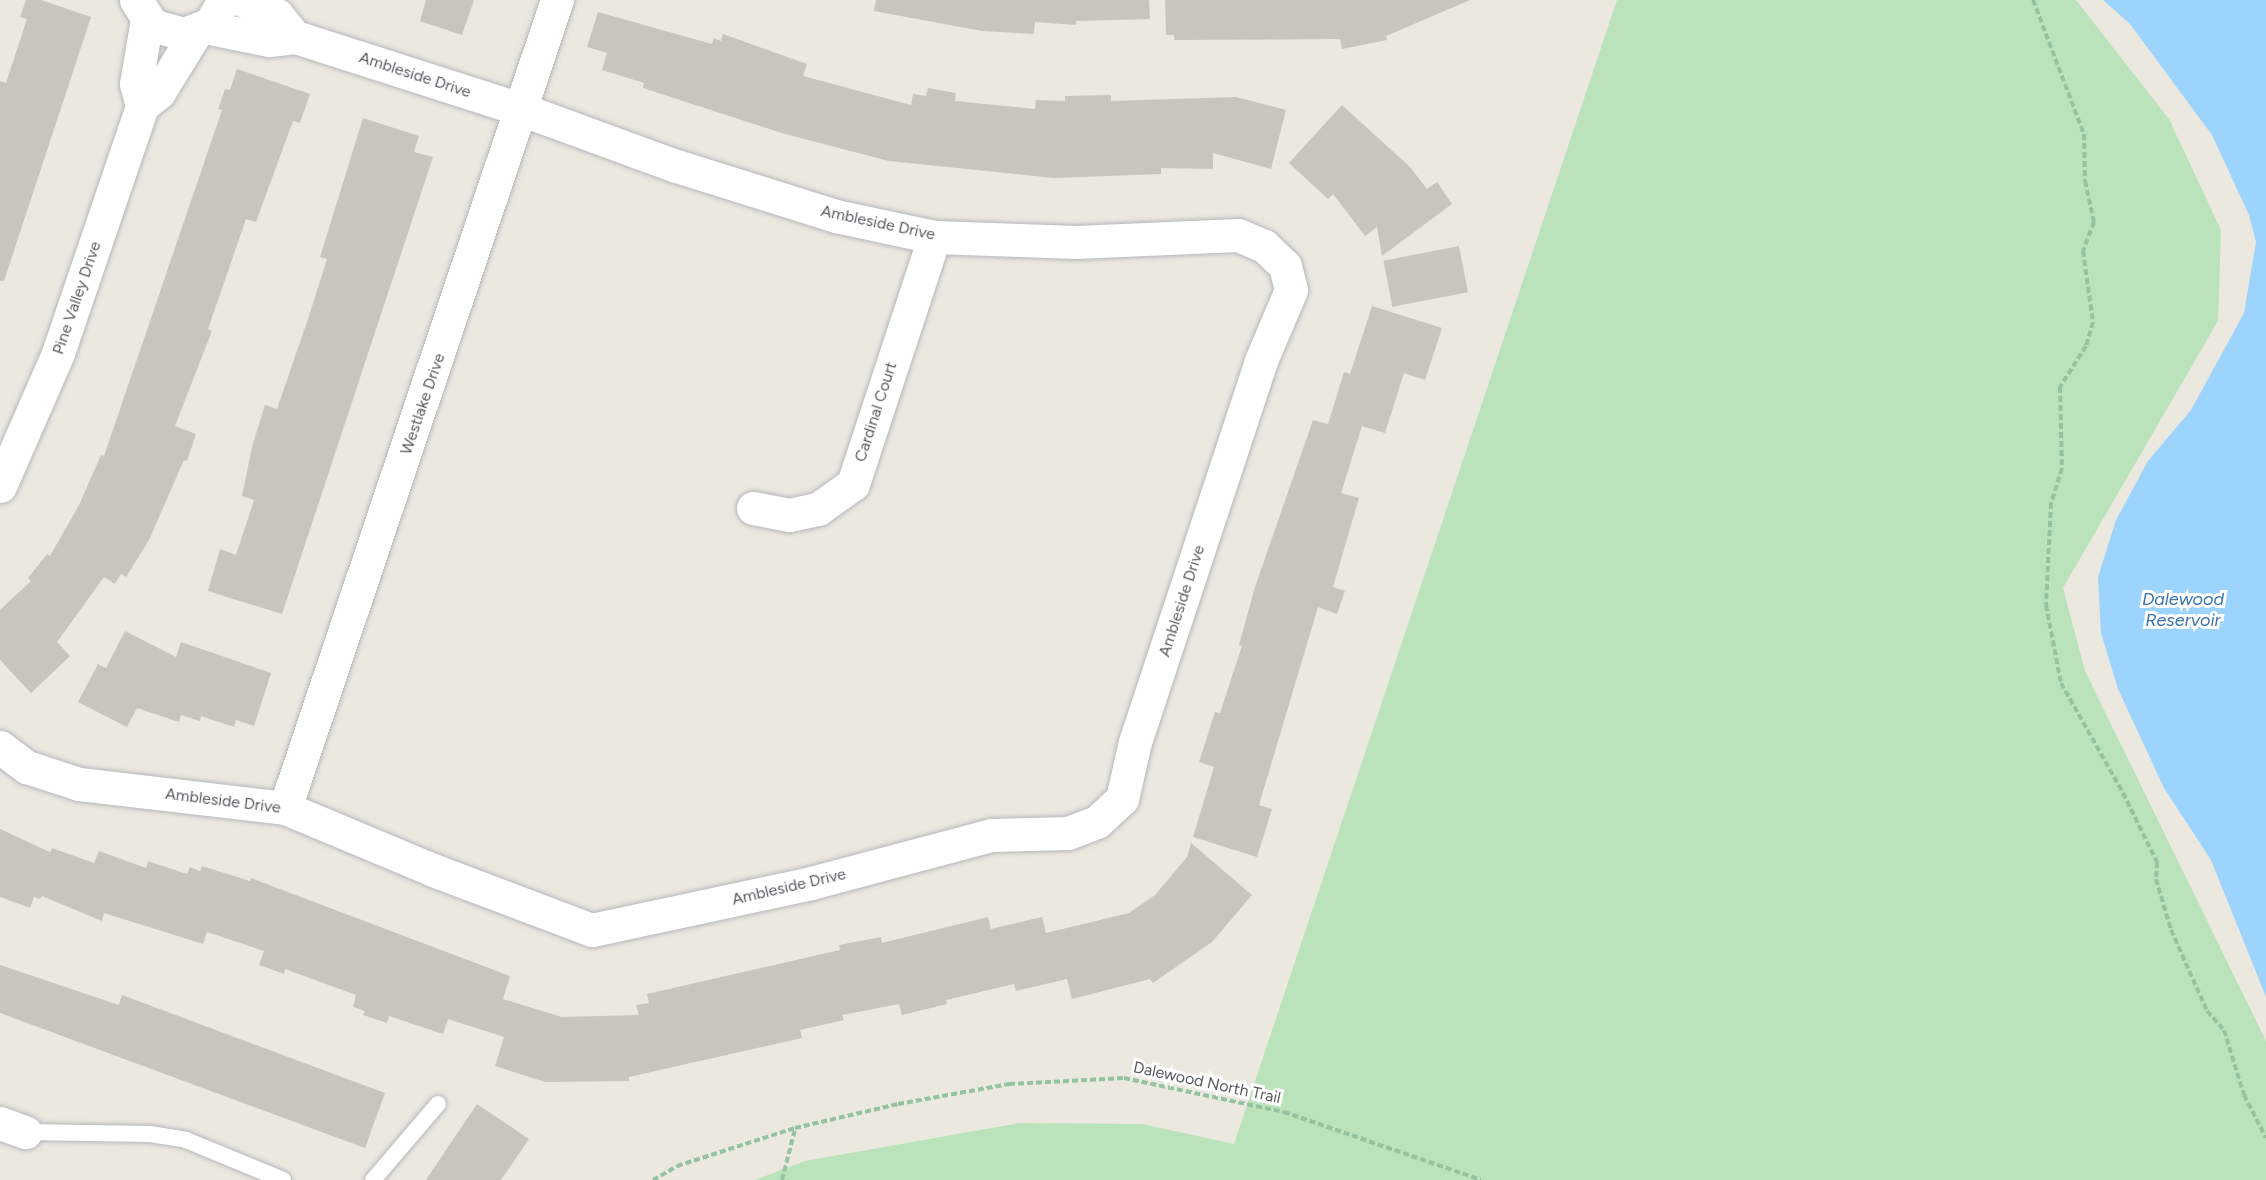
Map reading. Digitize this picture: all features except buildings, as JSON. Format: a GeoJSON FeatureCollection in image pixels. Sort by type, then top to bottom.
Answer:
{"type":"FeatureCollection","features":[{"type":"Feature","properties":{"kind":"street","name":"Pine Valley Drive"},"geometry":{"type":"LineString","coordinates":[[0,486],[58,353],[142,106],[159,92],[201,30],[219,14],[224,0]]}},
{"type":"Feature","properties":{"kind":"street"},"geometry":{"type":"LineString","coordinates":[[242,0],[277,15],[296,37]]}},
{"type":"Feature","properties":{"kind":"street","name":"Westlake Drive"},"geometry":{"type":"LineString","coordinates":[[285,808],[523,110],[557,0]]}},
{"type":"Feature","properties":{"kind":"street","name":"Pine Valley Drive"},"geometry":{"type":"LineString","coordinates":[[142,9],[160,29],[173,33],[201,30]]}},
{"type":"Feature","properties":{"kind":"street","name":"Pine Valley Drive"},"geometry":{"type":"LineString","coordinates":[[142,9],[136,84],[142,106]]}},
{"type":"Feature","properties":{"kind":"street","name":"Ambleside Drive"},"geometry":{"type":"LineString","coordinates":[[0,747],[27,767],[79,784],[285,808],[433,870],[592,930],[811,883],[992,835],[1068,833],[1097,822],[1122,799],[1135,742],[1260,363],[1291,290],[1285,266],[1264,246],[1238,235],[1076,242],[934,237],[836,216],[740,186],[523,110],[296,37],[269,40],[201,30]]}},
{"type":"Feature","properties":{"kind":"street","name":"Cardinal Court"},"geometry":{"type":"LineString","coordinates":[[753,508],[789,515],[818,509],[853,484],[934,237]]}},
{"type":"Feature","properties":{"kind":"lane"},"geometry":{"type":"LineString","coordinates":[[373,1180],[438,1104]]}},
{"type":"Feature","properties":{"kind":"lane"},"geometry":{"type":"LineString","coordinates":[[12,1127],[150,1134],[186,1140],[283,1180]]}},
{"type":"Feature","properties":{"kind":"path"},"geometry":{"type":"LineString","coordinates":[[2033,0],[2060,80],[2084,134],[2085,181],[2094,222],[2083,251],[2093,322],[2086,346],[2060,387],[2062,468],[2051,503],[2046,605],[2061,683],[2124,793],[2157,862],[2156,879],[2171,930],[2207,1011],[2224,1030],[2244,1095],[2266,1138]]}},
{"type":"Feature","properties":{"kind":"path","name":"Dalewood North Trail"},"geometry":{"type":"LineString","coordinates":[[653,1180],[677,1166],[795,1128],[1009,1084],[1124,1078],[1284,1112],[1481,1180]]}},
{"type":"Feature","properties":{"kind":"path"},"geometry":{"type":"LineString","coordinates":[[782,1180],[795,1128]]}},
{"type":"Feature","properties":{"kind":"green space"},"geometry":{"type":"Polygon","coordinates":[[[1617,0],[2076,0],[2169,119],[2221,230],[2218,321],[2063,588],[2085,671],[2266,1041],[2266,1180],[755,1180],[805,1161],[1019,1123],[1142,1124],[1234,1144],[1617,0]]]}},
{"type":"Feature","properties":{"kind":"water","name":"Dalewood Reservoir"},"geometry":{"type":"Polygon","coordinates":[[[2103,0],[2266,0],[2266,997],[2211,860],[2164,788],[2118,689],[2101,633],[2098,577],[2116,520],[2148,461],[2191,410],[2244,313],[2256,242],[2249,215],[2212,135],[2130,24],[2103,0]]]}}]}
